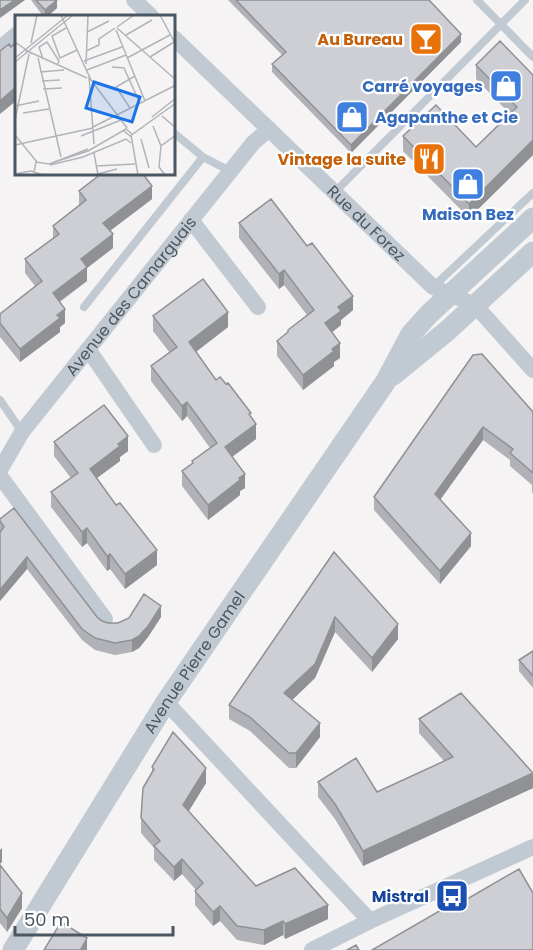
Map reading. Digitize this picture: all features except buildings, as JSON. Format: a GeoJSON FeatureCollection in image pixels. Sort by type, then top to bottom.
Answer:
{"type":"FeatureCollection","features":[{"type":"Feature","properties":{"kind":"street"},"geometry":{"type":"LineString","coordinates":[[134,0],[150,15]]}},
{"type":"Feature","properties":{"kind":"street"},"geometry":{"type":"LineString","coordinates":[[0,48],[15,36]]}},
{"type":"Feature","properties":{"kind":"street","name":"Rue du Forez"},"geometry":{"type":"LineString","coordinates":[[176,40],[335,192],[455,296],[533,370]]}},
{"type":"Feature","properties":{"kind":"street","name":"Avenue des Camarguais"},"geometry":{"type":"LineString","coordinates":[[0,470],[22,432],[230,171],[253,143],[269,129]]}},
{"type":"Feature","properties":{"kind":"street","name":"Avenue Pierre Gamel"},"geometry":{"type":"LineString","coordinates":[[13,950],[166,702],[386,381],[455,296],[533,218]]}},
{"type":"Feature","properties":{"kind":"street"},"geometry":{"type":"LineString","coordinates":[[191,220],[258,307]]}},
{"type":"Feature","properties":{"kind":"street","name":"Avenue Pierre Gamel"},"geometry":{"type":"LineString","coordinates":[[455,296],[533,252]]}},
{"type":"Feature","properties":{"kind":"street"},"geometry":{"type":"LineString","coordinates":[[88,349],[154,445]]}},
{"type":"Feature","properties":{"kind":"street"},"geometry":{"type":"LineString","coordinates":[[0,476],[105,619]]}},
{"type":"Feature","properties":{"kind":"street"},"geometry":{"type":"LineString","coordinates":[[166,702],[370,921]]}},
{"type":"Feature","properties":{"kind":"street"},"geometry":{"type":"LineString","coordinates":[[312,950],[533,847]]}},
{"type":"Feature","properties":{"kind":"lane"},"geometry":{"type":"LineString","coordinates":[[477,0],[533,57]]}},
{"type":"Feature","properties":{"kind":"lane"},"geometry":{"type":"LineString","coordinates":[[335,192],[525,0]]}},
{"type":"Feature","properties":{"kind":"lane"},"geometry":{"type":"LineString","coordinates":[[176,134],[203,157],[230,171]]}},
{"type":"Feature","properties":{"kind":"lane"},"geometry":{"type":"LineString","coordinates":[[84,307],[203,157]]}},
{"type":"Feature","properties":{"kind":"lane"},"geometry":{"type":"LineString","coordinates":[[455,296],[533,193]]}},
{"type":"Feature","properties":{"kind":"lane"},"geometry":{"type":"LineString","coordinates":[[0,400],[22,432]]}},
{"type":"Feature","properties":{"kind":"place","name":"Au Bureau"},"geometry":{"type":"Point","coordinates":[426,39]}},
{"type":"Feature","properties":{"kind":"place","name":"Carré voyages"},"geometry":{"type":"Point","coordinates":[506,86]}},
{"type":"Feature","properties":{"kind":"place","name":"Agapanthe et Cie"},"geometry":{"type":"Point","coordinates":[352,117]}},
{"type":"Feature","properties":{"kind":"place","name":"Vintage la suite"},"geometry":{"type":"Point","coordinates":[429,159]}},
{"type":"Feature","properties":{"kind":"place","name":"Maison Bez"},"geometry":{"type":"Point","coordinates":[468,184]}},
{"type":"Feature","properties":{"kind":"place","name":"Mistral"},"geometry":{"type":"Point","coordinates":[452,896]}}]}
